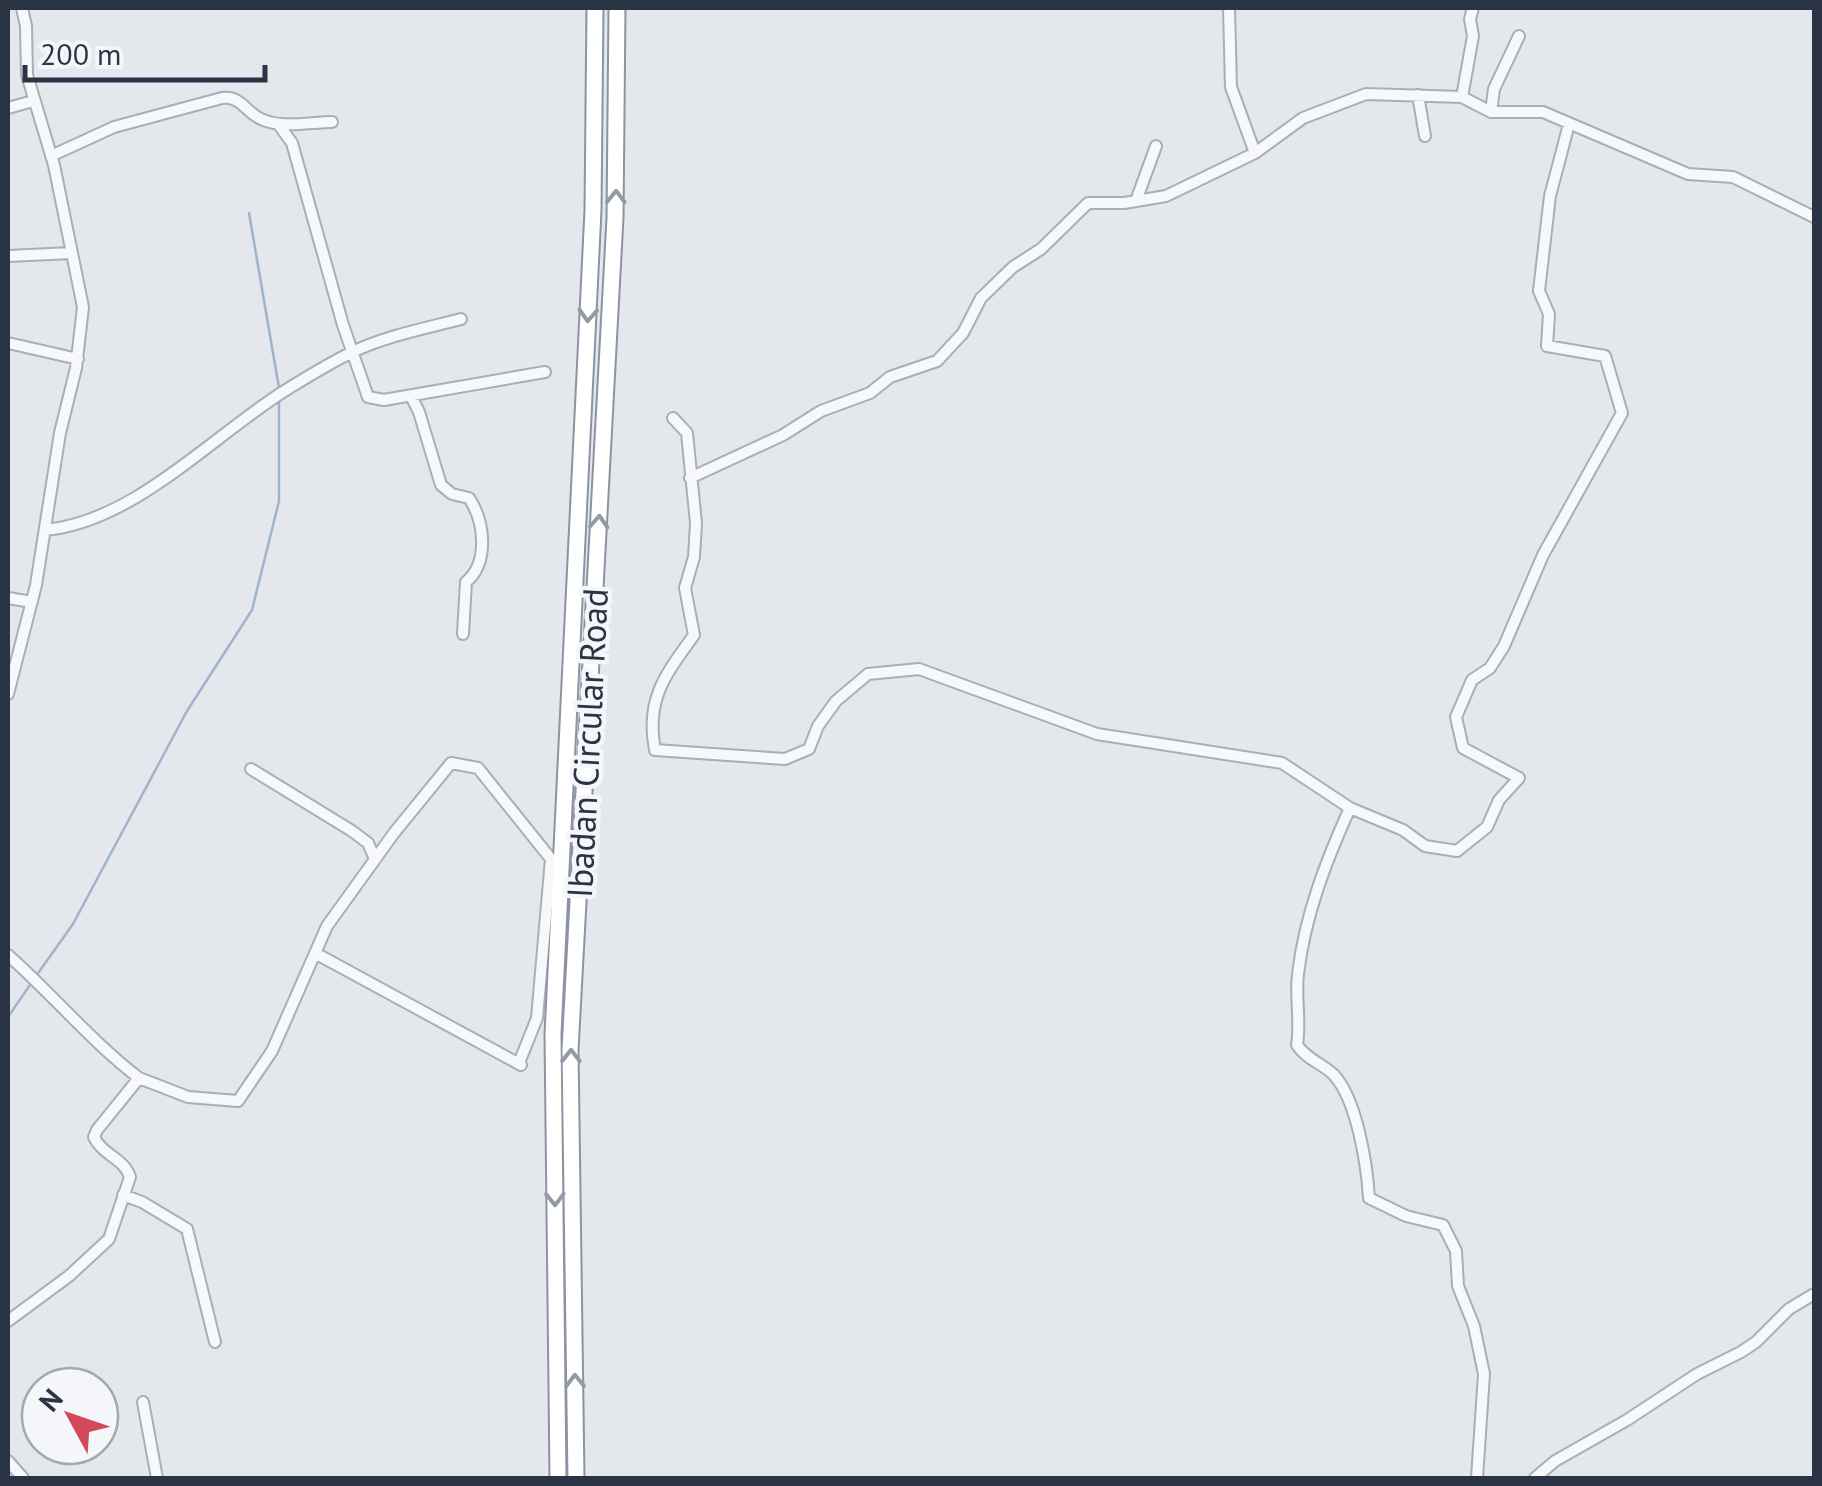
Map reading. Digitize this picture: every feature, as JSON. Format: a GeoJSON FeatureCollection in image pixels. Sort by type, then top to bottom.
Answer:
{"type":"FeatureCollection","features":[{"type":"Feature","properties":{"kind":"highway","name":"Ibadan Circular Road"},"geometry":{"type":"LineString","coordinates":[[558,1478],[552,1034],[594,210],[595,8]]}},
{"type":"Feature","properties":{"kind":"highway","name":"Ibadan Circular Road"},"geometry":{"type":"LineString","coordinates":[[576,1478],[570,1050],[616,218],[618,8]]}},
{"type":"Feature","properties":{"kind":"street"},"geometry":{"type":"LineString","coordinates":[[8,694],[32,602],[84,307],[51,156],[32,101],[22,8]]}},
{"type":"Feature","properties":{"kind":"street"},"geometry":{"type":"LineString","coordinates":[[1229,8],[1231,87],[1254,154]]}},
{"type":"Feature","properties":{"kind":"street"},"geometry":{"type":"LineString","coordinates":[[1462,97],[1474,36],[1470,19],[1473,8]]}},
{"type":"Feature","properties":{"kind":"street"},"geometry":{"type":"LineString","coordinates":[[1491,112],[1494,88],[1518,36]]}},
{"type":"Feature","properties":{"kind":"street"},"geometry":{"type":"LineString","coordinates":[[690,478],[770,442],[821,411],[870,393],[890,377],[937,361],[952,349],[982,298],[1088,203],[1166,196],[1254,154],[1303,118],[1366,94],[1462,97],[1491,112],[1543,112],[1688,174],[1734,177],[1814,216]]}},
{"type":"Feature","properties":{"kind":"street"},"geometry":{"type":"LineString","coordinates":[[1418,95],[1425,136]]}},
{"type":"Feature","properties":{"kind":"street"},"geometry":{"type":"LineString","coordinates":[[51,156],[114,127],[232,96],[262,120],[279,124],[332,122]]}},
{"type":"Feature","properties":{"kind":"street"},"geometry":{"type":"LineString","coordinates":[[8,108],[32,101]]}},
{"type":"Feature","properties":{"kind":"street"},"geometry":{"type":"LineString","coordinates":[[279,124],[292,143],[368,397],[384,400],[545,372]]}},
{"type":"Feature","properties":{"kind":"street"},"geometry":{"type":"LineString","coordinates":[[673,418],[687,433],[696,523],[694,558],[685,588],[694,635],[665,676],[654,702],[650,725],[655,750],[785,760],[808,749],[818,726],[836,702],[868,674],[919,669],[1097,734],[1282,763],[1350,808],[1403,830],[1425,846],[1456,851],[1487,827],[1500,800],[1519,778],[1463,748],[1456,717],[1472,680],[1490,668],[1504,646],[1543,555],[1622,413],[1605,356],[1547,346],[1548,314],[1539,291],[1550,196],[1570,124]]}},
{"type":"Feature","properties":{"kind":"street"},"geometry":{"type":"LineString","coordinates":[[1136,201],[1156,146]]}},
{"type":"Feature","properties":{"kind":"street"},"geometry":{"type":"LineString","coordinates":[[8,256],[72,253]]}},
{"type":"Feature","properties":{"kind":"street"},"geometry":{"type":"LineString","coordinates":[[45,530],[71,528],[105,514],[170,473],[268,402],[353,352],[461,318]]}},
{"type":"Feature","properties":{"kind":"street"},"geometry":{"type":"LineString","coordinates":[[8,344],[78,358]]}},
{"type":"Feature","properties":{"kind":"street"},"geometry":{"type":"LineString","coordinates":[[410,396],[419,412],[441,485],[452,494],[469,498],[478,512],[481,557],[478,570],[466,582],[463,634]]}},
{"type":"Feature","properties":{"kind":"street"},"geometry":{"type":"LineString","coordinates":[[8,598],[32,602]]}},
{"type":"Feature","properties":{"kind":"street"},"geometry":{"type":"LineString","coordinates":[[8,954],[91,1032],[110,1056],[139,1078],[188,1097],[238,1101],[272,1052],[326,926],[451,763],[478,768],[551,859],[537,1018],[520,1064],[315,953]]}},
{"type":"Feature","properties":{"kind":"street"},"geometry":{"type":"LineString","coordinates":[[251,769],[352,831],[368,843],[375,860]]}},
{"type":"Feature","properties":{"kind":"street"},"geometry":{"type":"LineString","coordinates":[[1350,808],[1309,914],[1298,979],[1301,1022],[1297,1045],[1306,1057],[1335,1076],[1366,1158],[1369,1198],[1406,1216],[1443,1225],[1456,1251],[1458,1286],[1474,1326],[1484,1374],[1477,1478]]}},
{"type":"Feature","properties":{"kind":"street"},"geometry":{"type":"LineString","coordinates":[[8,1321],[110,1238],[130,1178],[128,1170],[94,1137],[139,1078]]}},
{"type":"Feature","properties":{"kind":"street"},"geometry":{"type":"LineString","coordinates":[[122,1194],[187,1230],[215,1342]]}},
{"type":"Feature","properties":{"kind":"street"},"geometry":{"type":"LineString","coordinates":[[1535,1478],[1555,1460],[1627,1420],[1696,1374],[1741,1352],[1789,1309],[1814,1294]]}},
{"type":"Feature","properties":{"kind":"street"},"geometry":{"type":"LineString","coordinates":[[142,1402],[158,1478]]}},
{"type":"Feature","properties":{"kind":"street"},"geometry":{"type":"LineString","coordinates":[[8,1461],[22,1478]]}},
{"type":"Feature","properties":{"kind":"waterway"},"geometry":{"type":"LineString","coordinates":[[249,213],[279,388]]}},
{"type":"Feature","properties":{"kind":"waterway"},"geometry":{"type":"LineString","coordinates":[[36,976],[73,924],[187,711],[252,610],[279,501],[279,401]]}},
{"type":"Feature","properties":{"kind":"waterway"},"geometry":{"type":"LineString","coordinates":[[8,1017],[32,982]]}}]}
